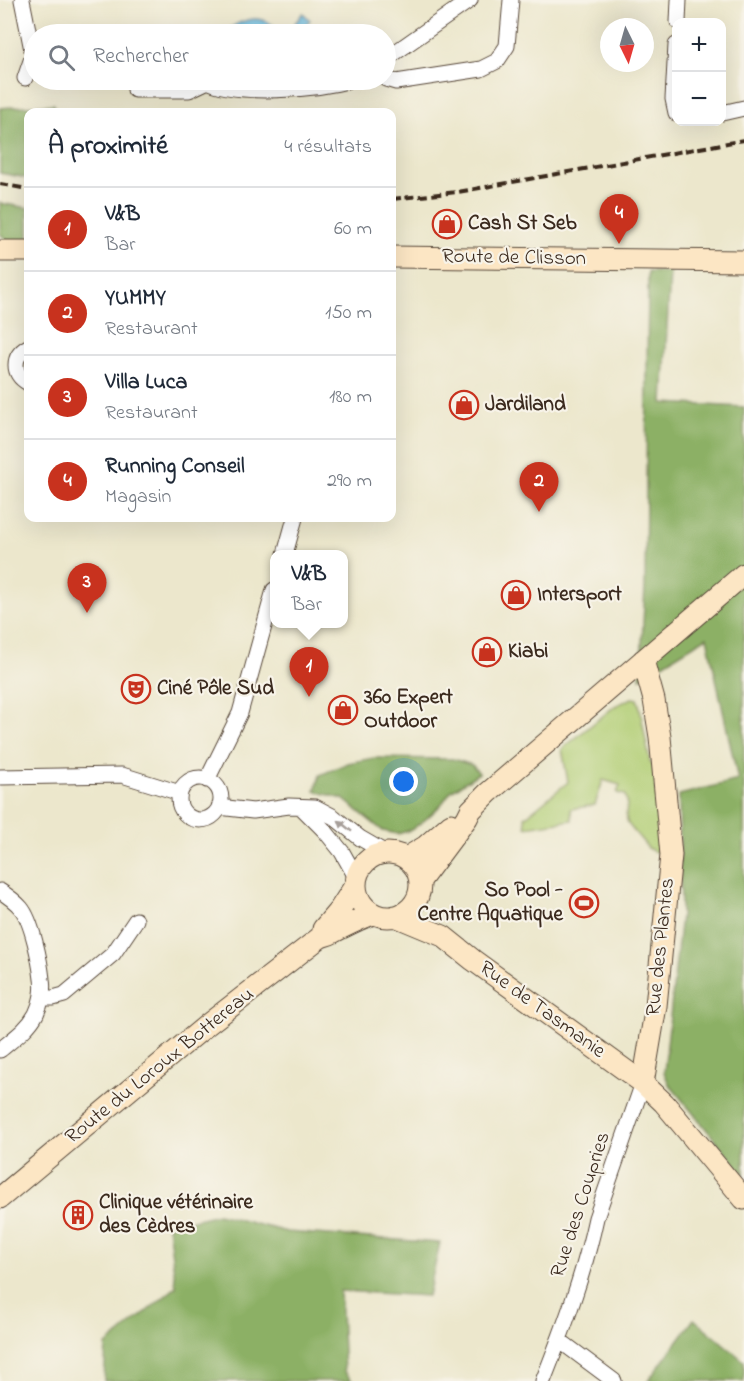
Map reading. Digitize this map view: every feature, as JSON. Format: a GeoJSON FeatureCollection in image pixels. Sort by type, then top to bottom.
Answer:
{"type":"FeatureCollection","features":[{"type":"Feature","properties":{"kind":"main road"},"geometry":{"type":"LineString","coordinates":[[0,251],[24,251]]}},
{"type":"Feature","properties":{"kind":"main road","name":"Route de Clisson"},"geometry":{"type":"LineString","coordinates":[[396,257],[744,261]]}},
{"type":"Feature","properties":{"kind":"main road"},"geometry":{"type":"LineString","coordinates":[[419,887],[413,864],[396,856],[378,854],[364,863],[356,881],[360,902],[374,914],[384,917],[395,916],[410,908],[419,887],[471,810],[506,776],[744,574]]}},
{"type":"Feature","properties":{"kind":"main road","name":"Rue des Plantes"},"geometry":{"type":"LineString","coordinates":[[643,660],[659,728],[671,855],[656,1006],[643,1083]]}},
{"type":"Feature","properties":{"kind":"main road"},"geometry":{"type":"LineString","coordinates":[[396,856],[426,846],[462,813],[471,810]]}},
{"type":"Feature","properties":{"kind":"main road","name":"Route du Loroux Bottereau"},"geometry":{"type":"LineString","coordinates":[[322,936],[323,928],[340,909],[356,881]]}},
{"type":"Feature","properties":{"kind":"main road","name":"Rue de Tasmanie"},"geometry":{"type":"LineString","coordinates":[[419,887],[425,908],[443,936]]}},
{"type":"Feature","properties":{"kind":"main road","name":"Route du Loroux Bottereau"},"geometry":{"type":"LineString","coordinates":[[0,1198],[207,1025],[322,936],[329,935],[349,922],[374,914]]}},
{"type":"Feature","properties":{"kind":"main road","name":"Rue de Tasmanie"},"geometry":{"type":"LineString","coordinates":[[395,916],[443,936],[643,1083]]}},
{"type":"Feature","properties":{"kind":"main road"},"geometry":{"type":"LineString","coordinates":[[643,1083],[664,1103],[744,1199]]}},
{"type":"Feature","properties":{"kind":"street"},"geometry":{"type":"LineString","coordinates":[[22,0],[27,24]]}},
{"type":"Feature","properties":{"kind":"street"},"geometry":{"type":"LineString","coordinates":[[396,52],[470,0]]}},
{"type":"Feature","properties":{"kind":"street"},"geometry":{"type":"LineString","coordinates":[[396,82],[481,69],[497,61],[507,46],[511,0]]}},
{"type":"Feature","properties":{"kind":"street"},"geometry":{"type":"LineString","coordinates":[[678,18],[679,0]]}},
{"type":"Feature","properties":{"kind":"street"},"geometry":{"type":"LineString","coordinates":[[135,90],[189,90]]}},
{"type":"Feature","properties":{"kind":"street"},"geometry":{"type":"LineString","coordinates":[[726,112],[744,108]]}},
{"type":"Feature","properties":{"kind":"street"},"geometry":{"type":"LineString","coordinates":[[24,350],[18,355],[16,366],[20,377],[24,380]]}},
{"type":"Feature","properties":{"kind":"street"},"geometry":{"type":"LineString","coordinates":[[287,550],[296,522]]}},
{"type":"Feature","properties":{"kind":"street"},"geometry":{"type":"LineString","coordinates":[[207,780],[240,713],[270,604]]}},
{"type":"Feature","properties":{"kind":"street"},"geometry":{"type":"LineString","coordinates":[[0,777],[122,775],[180,793]]}},
{"type":"Feature","properties":{"kind":"street"},"geometry":{"type":"LineString","coordinates":[[199,778],[207,780],[219,790],[221,797],[219,807],[215,814],[207,819],[192,818],[182,809],[179,802],[180,793],[191,781],[199,778]]}},
{"type":"Feature","properties":{"kind":"street"},"geometry":{"type":"LineString","coordinates":[[219,807],[253,811],[289,806],[315,807],[325,811],[360,838],[396,856]]}},
{"type":"Feature","properties":{"kind":"street"},"geometry":{"type":"LineString","coordinates":[[301,807],[342,852],[356,881]]}},
{"type":"Feature","properties":{"kind":"street"},"geometry":{"type":"LineString","coordinates":[[0,891],[23,910],[30,926],[43,980],[42,998],[37,1013],[28,1026],[0,1050]]}},
{"type":"Feature","properties":{"kind":"street"},"geometry":{"type":"LineString","coordinates":[[42,998],[64,995],[113,954],[136,920]]}},
{"type":"Feature","properties":{"kind":"street","name":"Rue des Coupries"},"geometry":{"type":"LineString","coordinates":[[543,1381],[559,1340],[596,1218],[643,1083]]}},
{"type":"Feature","properties":{"kind":"street"},"geometry":{"type":"LineString","coordinates":[[559,1340],[614,1381]]}},
{"type":"Feature","properties":{"kind":"green space"},"geometry":{"type":"Polygon","coordinates":[[[54,104],[55,108],[24,108],[24,177],[0,173],[0,108],[54,104]]]}},
{"type":"Feature","properties":{"kind":"green space"},"geometry":{"type":"Polygon","coordinates":[[[0,203],[24,207],[24,242],[9,242],[0,234],[0,203]]]}},
{"type":"Feature","properties":{"kind":"green space"},"geometry":{"type":"Polygon","coordinates":[[[648,272],[670,272],[663,403],[744,407],[744,1175],[669,1084],[664,1072],[681,915],[679,795],[738,780],[707,637],[640,678],[645,587],[648,272]]]}},
{"type":"Feature","properties":{"kind":"green space"},"geometry":{"type":"Polygon","coordinates":[[[632,698],[637,699],[639,704],[650,762],[653,765],[664,855],[649,849],[628,824],[625,795],[617,793],[620,785],[603,780],[595,805],[571,809],[572,820],[526,827],[525,817],[568,782],[562,749],[615,706],[632,698]]]}},
{"type":"Feature","properties":{"kind":"green space"},"geometry":{"type":"Polygon","coordinates":[[[374,758],[453,759],[472,765],[479,773],[451,791],[441,805],[426,819],[411,830],[398,834],[383,831],[343,799],[315,791],[320,775],[348,763],[374,758]]]}},
{"type":"Feature","properties":{"kind":"green space"},"geometry":{"type":"Polygon","coordinates":[[[218,1214],[287,1232],[440,1243],[428,1296],[340,1291],[344,1371],[352,1381],[104,1381],[106,1345],[176,1287],[168,1226],[218,1214]]]}},
{"type":"Feature","properties":{"kind":"green space"},"geometry":{"type":"Polygon","coordinates":[[[694,1319],[744,1361],[744,1381],[648,1381],[694,1319]]]}},
{"type":"Feature","properties":{"kind":"water"},"geometry":{"type":"Polygon","coordinates":[[[303,13],[310,20],[306,24],[294,24],[303,13]]]}},
{"type":"Feature","properties":{"kind":"water"},"geometry":{"type":"Polygon","coordinates":[[[251,19],[271,24],[237,24],[251,19]]]}},
{"type":"Feature","properties":{"kind":"railway"},"geometry":{"type":"LineString","coordinates":[[396,199],[458,192],[744,140]]}},
{"type":"Feature","properties":{"kind":"railway"},"geometry":{"type":"LineString","coordinates":[[0,184],[24,188]]}},
{"type":"Feature","properties":{"kind":"place","name":"Cash St Seb"},"geometry":{"type":"Point","coordinates":[447,224]}},
{"type":"Feature","properties":{"kind":"place","name":"Running Conseil"},"geometry":{"type":"Point","coordinates":[619,244]}},
{"type":"Feature","properties":{"kind":"place","name":"Jardiland"},"geometry":{"type":"Point","coordinates":[464,405]}},
{"type":"Feature","properties":{"kind":"place","name":"YUMMY"},"geometry":{"type":"Point","coordinates":[539,512]}},
{"type":"Feature","properties":{"kind":"place","name":"Intersport"},"geometry":{"type":"Point","coordinates":[516,595]}},
{"type":"Feature","properties":{"kind":"place","name":"Villa Luca"},"geometry":{"type":"Point","coordinates":[87,613]}},
{"type":"Feature","properties":{"kind":"place","name":"Kiabi"},"geometry":{"type":"Point","coordinates":[487,652]}},
{"type":"Feature","properties":{"kind":"place","name":"Ciné Pôle Sud"},"geometry":{"type":"Point","coordinates":[136,689]}},
{"type":"Feature","properties":{"kind":"place","name":"V&B"},"geometry":{"type":"Point","coordinates":[309,697]}},
{"type":"Feature","properties":{"kind":"place","name":"360 Expert Outdoor"},"geometry":{"type":"Point","coordinates":[343,710]}},
{"type":"Feature","properties":{"kind":"place","name":"So Pool - Centre Aquatique"},"geometry":{"type":"Point","coordinates":[584,903]}},
{"type":"Feature","properties":{"kind":"place","name":"Clinique vétérinaire des Cèdres"},"geometry":{"type":"Point","coordinates":[78,1215]}}]}
